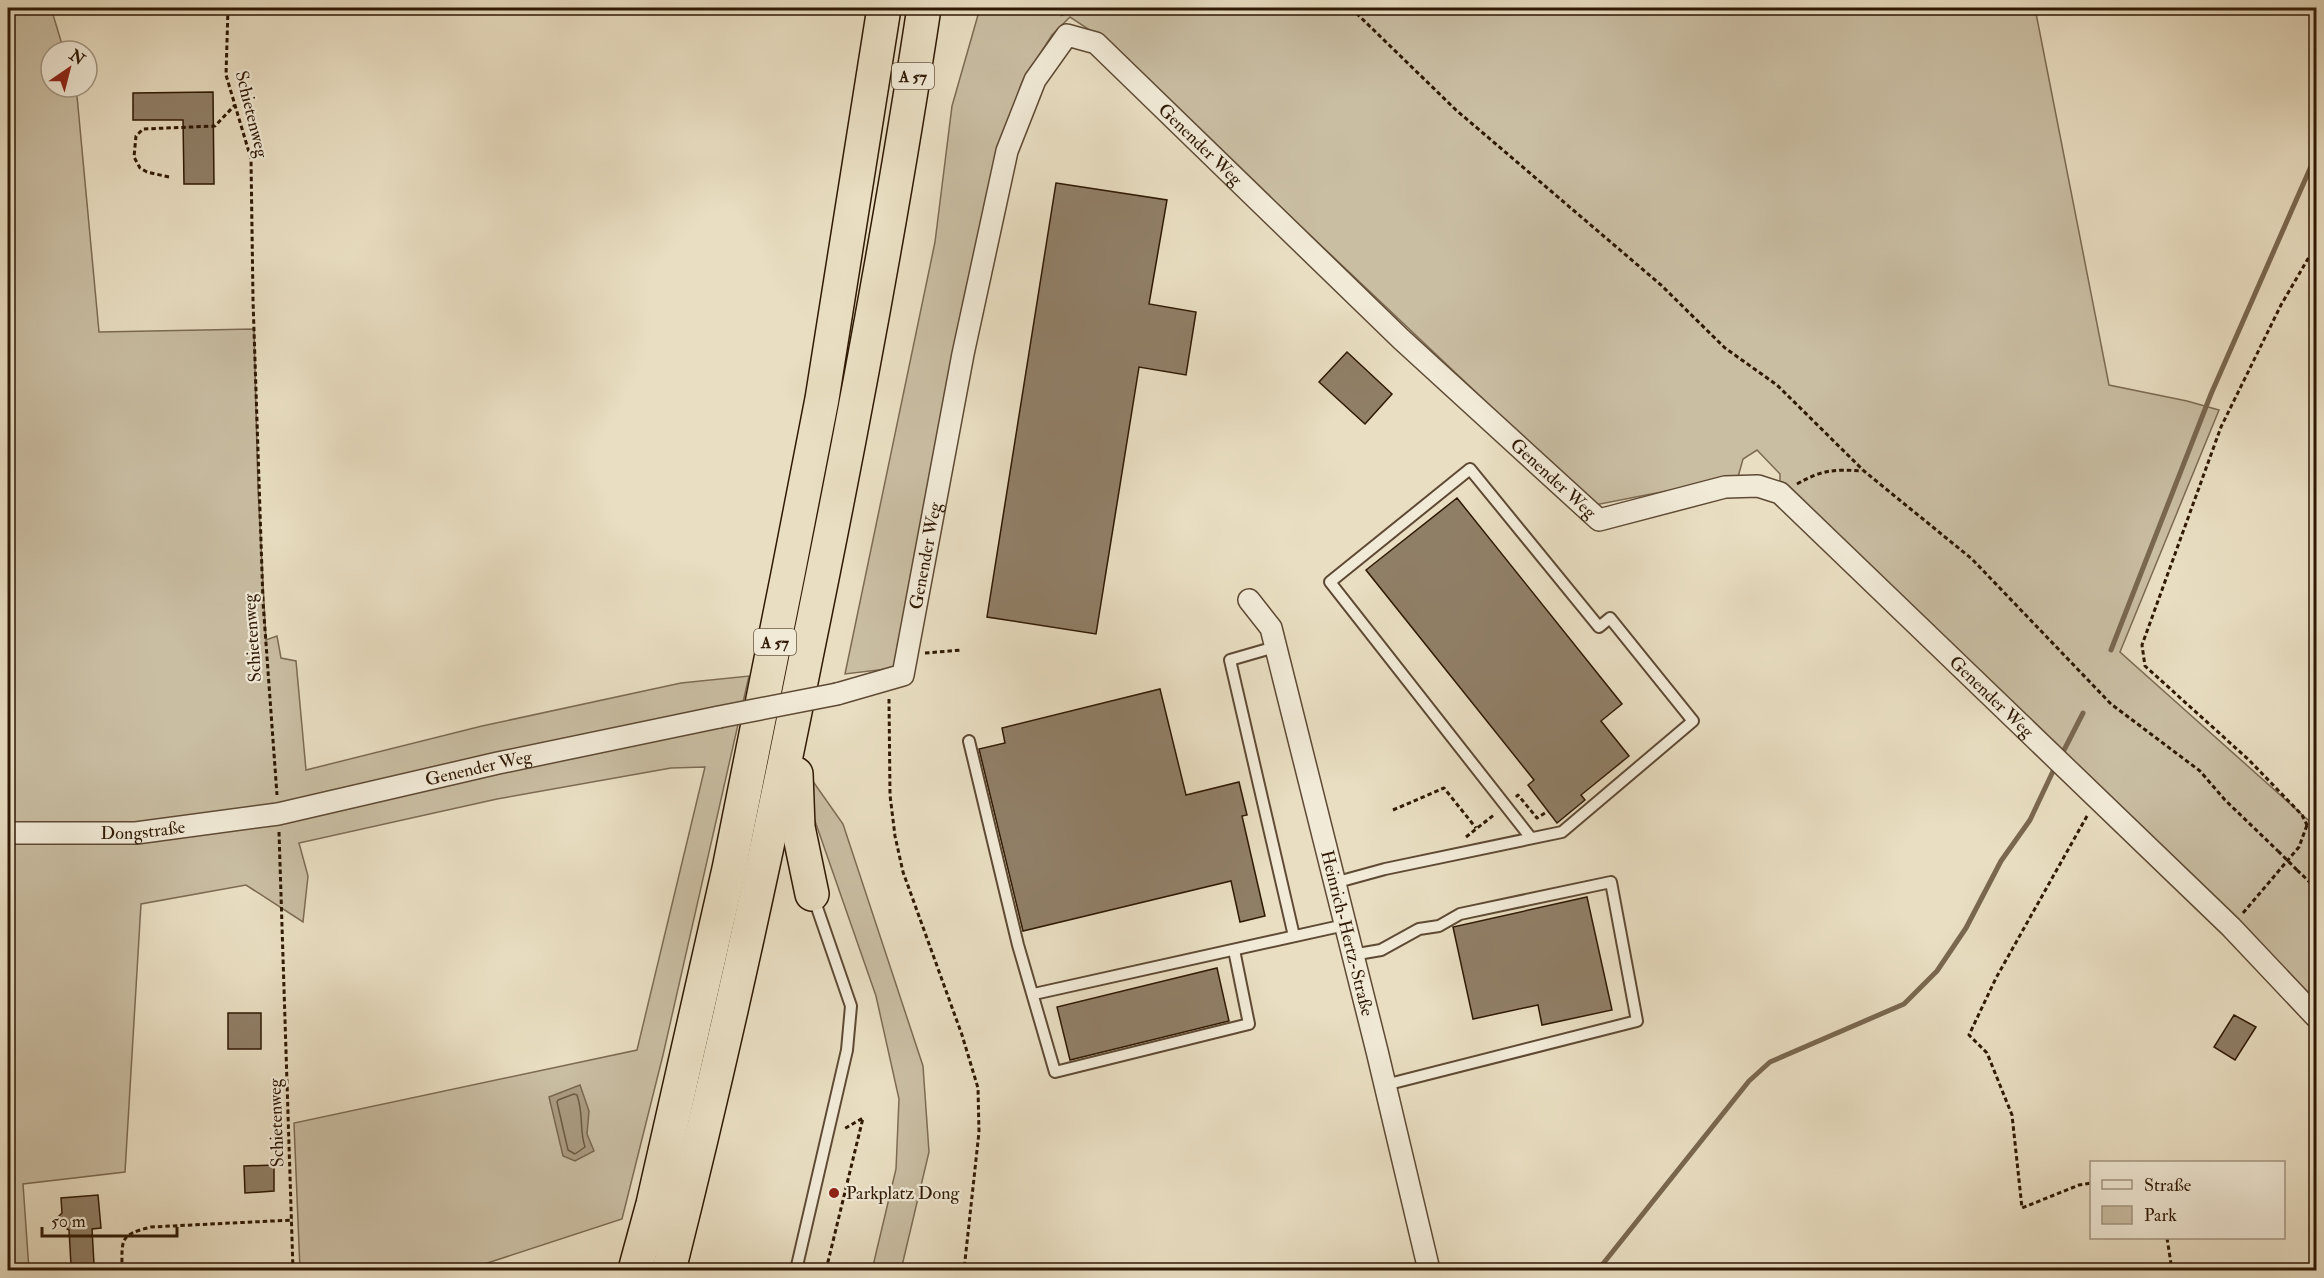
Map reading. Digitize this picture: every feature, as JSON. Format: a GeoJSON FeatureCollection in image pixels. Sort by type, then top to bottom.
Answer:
{"type":"FeatureCollection","features":[{"type":"Feature","properties":{"kind":"highway","name":"A 57"},"geometry":{"type":"LineString","coordinates":[[635,1270],[653,1204],[729,869],[790,562],[822,399],[884,8]]}},
{"type":"Feature","properties":{"kind":"highway","name":"A 57"},"geometry":{"type":"LineString","coordinates":[[669,1270],[769,841],[797,705],[864,358],[924,8]]}},
{"type":"Feature","properties":{"kind":"highway"},"geometry":{"type":"LineString","coordinates":[[797,705],[798,827],[812,894]]}},
{"type":"Feature","properties":{"kind":"street","name":"Genender Weg"},"geometry":{"type":"LineString","coordinates":[[278,814],[498,763],[837,694],[903,675],[963,354],[1007,151],[1035,80],[1067,35],[1096,43],[1401,339],[1599,520],[1725,487],[1758,486],[1780,493],[2231,927],[2316,1017]]}},
{"type":"Feature","properties":{"kind":"street","name":"Heinrich-Hertz-Straße"},"geometry":{"type":"LineString","coordinates":[[1250,600],[1270,628],[1429,1270]]}},
{"type":"Feature","properties":{"kind":"street","name":"Dongstraße"},"geometry":{"type":"LineString","coordinates":[[8,833],[136,833],[278,814]]}},
{"type":"Feature","properties":{"kind":"lane"},"geometry":{"type":"LineString","coordinates":[[1334,883],[1385,869],[1562,832],[1693,721],[1610,618],[1599,627],[1470,469],[1330,582],[1531,838]]}},
{"type":"Feature","properties":{"kind":"lane"},"geometry":{"type":"LineString","coordinates":[[1275,647],[1230,660],[1294,936]]}},
{"type":"Feature","properties":{"kind":"lane"},"geometry":{"type":"LineString","coordinates":[[969,741],[1018,945],[1055,1072],[1249,1024],[1234,950]]}},
{"type":"Feature","properties":{"kind":"lane"},"geometry":{"type":"LineString","coordinates":[[1352,955],[1381,950],[1419,929],[1439,926],[1460,914],[1611,882],[1637,1021],[1410,1076],[1385,1085]]}},
{"type":"Feature","properties":{"kind":"lane"},"geometry":{"type":"LineString","coordinates":[[796,1270],[847,1050],[851,1006],[812,894]]}},
{"type":"Feature","properties":{"kind":"lane"},"geometry":{"type":"LineString","coordinates":[[1034,994],[1345,925]]}},
{"type":"Feature","properties":{"kind":"path","name":"Schietenweg"},"geometry":{"type":"LineString","coordinates":[[228,8],[226,75],[251,159],[253,300],[263,602],[278,814],[293,1270]]}},
{"type":"Feature","properties":{"kind":"path"},"geometry":{"type":"LineString","coordinates":[[1351,8],[1456,110],[1661,285],[1725,348],[1777,385],[1864,471],[1972,559],[2111,704],[2200,771],[2225,800],[2316,888]]}},
{"type":"Feature","properties":{"kind":"path"},"geometry":{"type":"LineString","coordinates":[[170,177],[147,172],[140,168],[134,158],[136,136],[143,129],[215,126],[235,105]]}},
{"type":"Feature","properties":{"kind":"path"},"geometry":{"type":"LineString","coordinates":[[2316,245],[2281,305],[2221,428],[2142,645],[2145,666],[2249,760],[2302,815],[2307,825],[2316,832]]}},
{"type":"Feature","properties":{"kind":"path"},"geometry":{"type":"LineString","coordinates":[[1780,493],[1816,473],[1836,470],[1864,471]]}},
{"type":"Feature","properties":{"kind":"path"},"geometry":{"type":"LineString","coordinates":[[907,654],[962,650]]}},
{"type":"Feature","properties":{"kind":"path"},"geometry":{"type":"LineString","coordinates":[[888,680],[890,795],[903,872],[962,1035],[978,1088],[979,1132],[964,1270]]}},
{"type":"Feature","properties":{"kind":"path"},"geometry":{"type":"LineString","coordinates":[[1393,810],[1444,788],[1476,828]]}},
{"type":"Feature","properties":{"kind":"path"},"geometry":{"type":"LineString","coordinates":[[2090,1183],[2079,1185],[2022,1208],[2012,1115],[1987,1053],[1970,1035],[1996,978],[2096,799]]}},
{"type":"Feature","properties":{"kind":"path"},"geometry":{"type":"LineString","coordinates":[[2231,927],[2299,847],[2307,825]]}},
{"type":"Feature","properties":{"kind":"path"},"geometry":{"type":"LineString","coordinates":[[826,1270],[863,1118],[842,1131],[829,1129]]}},
{"type":"Feature","properties":{"kind":"path"},"geometry":{"type":"LineString","coordinates":[[122,1270],[122,1244],[131,1232],[151,1227],[293,1220]]}},
{"type":"Feature","properties":{"kind":"path"},"geometry":{"type":"LineString","coordinates":[[2167,1239],[2172,1270]]}},
{"type":"Feature","properties":{"kind":"green space"},"geometry":{"type":"Polygon","coordinates":[[[8,8],[51,8],[60,39],[39,39],[39,99],[77,99],[99,332],[254,329],[258,488],[266,640],[277,636],[281,658],[296,661],[306,770],[482,726],[681,683],[749,676],[663,1055],[622,1219],[466,1270],[300,1270],[294,1123],[637,1050],[705,767],[671,768],[497,799],[299,843],[308,876],[303,922],[246,885],[141,904],[125,1172],[23,1184],[29,1270],[8,1270],[8,8]]]}},
{"type":"Feature","properties":{"kind":"green space"},"geometry":{"type":"Polygon","coordinates":[[[980,8],[2035,8],[2109,385],[2219,410],[2120,652],[2316,827],[2316,1017],[1780,493],[1780,474],[1757,450],[1743,459],[1738,477],[1595,505],[1102,38],[1070,17],[1052,35],[1022,82],[997,153],[895,668],[845,674],[935,242],[952,106],[980,8]]]}},
{"type":"Feature","properties":{"kind":"green space"},"geometry":{"type":"Polygon","coordinates":[[[812,780],[843,824],[923,1066],[929,1152],[901,1270],[872,1270],[896,1169],[899,1099],[876,996],[808,801],[812,780]]]}},
{"type":"Feature","properties":{"kind":"water"},"geometry":{"type":"Polygon","coordinates":[[[580,1085],[589,1111],[587,1134],[594,1151],[575,1161],[563,1156],[549,1097],[580,1085]]]}},
{"type":"Feature","properties":{"kind":"building"},"geometry":{"type":"Polygon","coordinates":[[[213,92],[214,184],[184,184],[183,120],[133,120],[133,93],[213,92]]]}},
{"type":"Feature","properties":{"kind":"building"},"geometry":{"type":"Polygon","coordinates":[[[1056,183],[1167,200],[1149,304],[1196,312],[1186,375],[1139,367],[1096,634],[987,617],[1056,183]]]}},
{"type":"Feature","properties":{"kind":"building"},"geometry":{"type":"Polygon","coordinates":[[[1347,352],[1392,394],[1365,424],[1319,382],[1347,352]]]}},
{"type":"Feature","properties":{"kind":"building"},"geometry":{"type":"Polygon","coordinates":[[[1457,498],[1622,704],[1601,721],[1629,756],[1581,795],[1585,800],[1557,823],[1528,785],[1534,780],[1366,570],[1457,498]]]}},
{"type":"Feature","properties":{"kind":"building"},"geometry":{"type":"Polygon","coordinates":[[[1160,689],[1186,795],[1239,782],[1247,815],[1242,816],[1265,916],[1240,922],[1231,881],[1023,931],[979,749],[1005,743],[1002,728],[1160,689]]]}},
{"type":"Feature","properties":{"kind":"building"},"geometry":{"type":"Polygon","coordinates":[[[1587,897],[1612,1010],[1542,1025],[1538,1005],[1473,1019],[1453,927],[1587,897]]]}},
{"type":"Feature","properties":{"kind":"building"},"geometry":{"type":"Polygon","coordinates":[[[1217,968],[1229,1021],[1070,1060],[1057,1007],[1217,968]]]}},
{"type":"Feature","properties":{"kind":"building"},"geometry":{"type":"Polygon","coordinates":[[[228,1013],[261,1013],[261,1049],[228,1049],[228,1013]]]}},
{"type":"Feature","properties":{"kind":"building"},"geometry":{"type":"Polygon","coordinates":[[[2234,1015],[2256,1027],[2235,1060],[2214,1047],[2234,1015]]]}},
{"type":"Feature","properties":{"kind":"building"},"geometry":{"type":"Polygon","coordinates":[[[274,1165],[274,1191],[245,1193],[244,1166],[274,1165]]]}},
{"type":"Feature","properties":{"kind":"building"},"geometry":{"type":"Polygon","coordinates":[[[98,1195],[101,1228],[92,1229],[94,1264],[71,1265],[69,1230],[59,1224],[58,1217],[62,1213],[61,1198],[98,1195]]]}},
{"type":"Feature","properties":{"kind":"waterway"},"geometry":{"type":"LineString","coordinates":[[2111,650],[2211,394],[2316,155]]}},
{"type":"Feature","properties":{"kind":"waterway"},"geometry":{"type":"LineString","coordinates":[[2061,756],[2083,713]]}},
{"type":"Feature","properties":{"kind":"waterway"},"geometry":{"type":"LineString","coordinates":[[1598,1270],[1749,1081],[1770,1062],[1904,1004],[1937,971],[1966,928],[2001,861],[2030,820],[2055,767]]}},
{"type":"Feature","properties":{"kind":"place","name":"Parkplatz Dong"},"geometry":{"type":"Point","coordinates":[834,1193]}}]}
